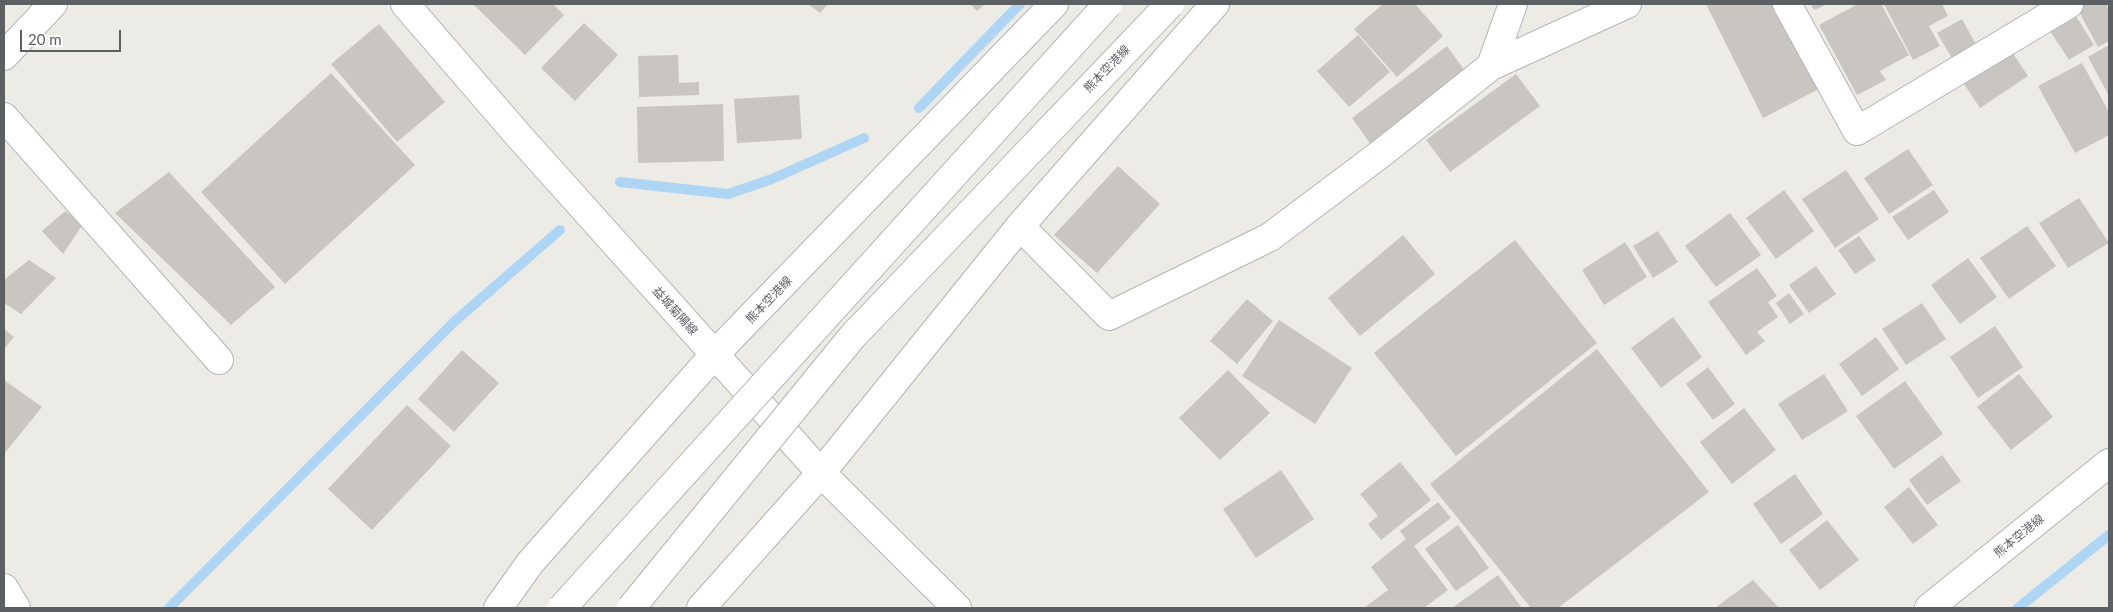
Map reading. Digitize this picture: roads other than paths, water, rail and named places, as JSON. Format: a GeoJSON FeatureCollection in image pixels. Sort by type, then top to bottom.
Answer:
{"type":"FeatureCollection","features":[{"type":"Feature","properties":{"kind":"main road"},"geometry":{"type":"LineString","coordinates":[[4,56],[53,4]]}},
{"type":"Feature","properties":{"kind":"main road","name":"益城菊陽線"},"geometry":{"type":"LineString","coordinates":[[405,4],[518,136],[820,473],[957,608]]}},
{"type":"Feature","properties":{"kind":"main road","name":"熊本空港線"},"geometry":{"type":"LineString","coordinates":[[498,608],[530,563],[714,356],[1054,4]]}},
{"type":"Feature","properties":{"kind":"main road"},"geometry":{"type":"LineString","coordinates":[[562,608],[1108,4]]}},
{"type":"Feature","properties":{"kind":"main road","name":"熊本空港線"},"geometry":{"type":"LineString","coordinates":[[631,608],[852,336],[1170,4]]}},
{"type":"Feature","properties":{"kind":"main road"},"geometry":{"type":"LineString","coordinates":[[701,608],[820,473],[1020,226],[1215,4]]}},
{"type":"Feature","properties":{"kind":"main road"},"geometry":{"type":"LineString","coordinates":[[1491,66],[1513,4]]}},
{"type":"Feature","properties":{"kind":"main road"},"geometry":{"type":"LineString","coordinates":[[1020,226],[1109,316],[1270,237],[1491,66],[1627,4]]}},
{"type":"Feature","properties":{"kind":"main road"},"geometry":{"type":"LineString","coordinates":[[1787,4],[1857,131],[2069,4]]}},
{"type":"Feature","properties":{"kind":"main road"},"geometry":{"type":"LineString","coordinates":[[4,117],[219,360]]}},
{"type":"Feature","properties":{"kind":"main road","name":"熊本空港線"},"geometry":{"type":"LineString","coordinates":[[1929,608],[2109,463]]}},
{"type":"Feature","properties":{"kind":"main road"},"geometry":{"type":"LineString","coordinates":[[4,588],[16,608]]}},
{"type":"Feature","properties":{"kind":"waterway"},"geometry":{"type":"LineString","coordinates":[[919,108],[1020,4]]}},
{"type":"Feature","properties":{"kind":"waterway"},"geometry":{"type":"LineString","coordinates":[[620,182],[728,194],[772,179],[864,138]]}},
{"type":"Feature","properties":{"kind":"waterway"},"geometry":{"type":"LineString","coordinates":[[169,608],[455,321],[560,230]]}},
{"type":"Feature","properties":{"kind":"waterway"},"geometry":{"type":"LineString","coordinates":[[2018,608],[2109,535]]}}]}
